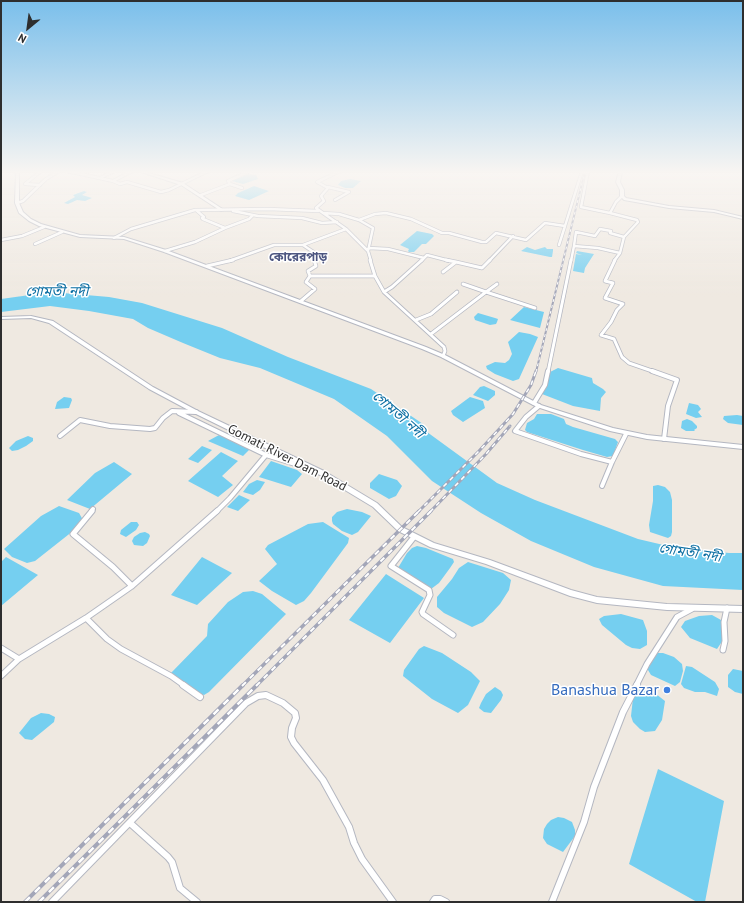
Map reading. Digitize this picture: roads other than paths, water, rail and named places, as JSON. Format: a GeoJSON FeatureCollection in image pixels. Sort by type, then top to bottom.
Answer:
{"type":"FeatureCollection","features":[{"type":"Feature","properties":{"kind":"street"},"geometry":{"type":"LineString","coordinates":[[21,213],[44,227],[87,238],[124,238],[207,266],[443,356],[537,404],[626,434],[743,447]]}},
{"type":"Feature","properties":{"kind":"street"},"geometry":{"type":"LineString","coordinates":[[114,238],[131,229],[184,213]]}},
{"type":"Feature","properties":{"kind":"street"},"geometry":{"type":"LineString","coordinates":[[200,213],[204,216],[202,218],[203,219],[225,228]]}},
{"type":"Feature","properties":{"kind":"street"},"geometry":{"type":"LineString","coordinates":[[245,213],[302,218],[322,223],[337,222]]}},
{"type":"Feature","properties":{"kind":"street"},"geometry":{"type":"LineString","coordinates":[[323,213],[346,229],[368,249],[388,249],[424,258]]}},
{"type":"Feature","properties":{"kind":"street"},"geometry":{"type":"LineString","coordinates":[[325,213],[339,214],[359,220],[373,228],[368,249],[375,276],[384,292],[431,334],[446,351],[443,356]]}},
{"type":"Feature","properties":{"kind":"street"},"geometry":{"type":"LineString","coordinates":[[359,220],[375,214],[384,213]]}},
{"type":"Feature","properties":{"kind":"street"},"geometry":{"type":"LineString","coordinates":[[387,213],[411,219],[442,233],[449,233],[482,242],[486,242],[496,233],[528,239],[545,223],[565,226]]}},
{"type":"Feature","properties":{"kind":"street"},"geometry":{"type":"LineString","coordinates":[[559,245],[569,213]]}},
{"type":"Feature","properties":{"kind":"street"},"geometry":{"type":"LineString","coordinates":[[611,213],[637,220],[638,222],[624,237],[620,254],[614,261],[605,280],[614,283],[606,298],[623,304],[616,310],[611,322],[601,335],[614,339],[622,357],[629,363],[676,380],[668,406],[664,439]]}},
{"type":"Feature","properties":{"kind":"street"},"geometry":{"type":"LineString","coordinates":[[723,213],[743,218]]}},
{"type":"Feature","properties":{"kind":"street"},"geometry":{"type":"LineString","coordinates":[[165,251],[195,242],[249,219],[253,215]]}},
{"type":"Feature","properties":{"kind":"street"},"geometry":{"type":"LineString","coordinates":[[1,240],[22,236],[44,227]]}},
{"type":"Feature","properties":{"kind":"street"},"geometry":{"type":"LineString","coordinates":[[207,266],[232,260],[274,245],[303,245],[346,229]]}},
{"type":"Feature","properties":{"kind":"street"},"geometry":{"type":"LineString","coordinates":[[612,462],[574,452],[514,431],[537,404],[545,385],[576,232],[595,236],[600,229],[611,231],[610,233],[624,237]]}},
{"type":"Feature","properties":{"kind":"street"},"geometry":{"type":"LineString","coordinates":[[35,244],[62,232]]}},
{"type":"Feature","properties":{"kind":"street"},"geometry":{"type":"LineString","coordinates":[[384,292],[392,287],[427,255],[482,268],[513,236]]}},
{"type":"Feature","properties":{"kind":"street"},"geometry":{"type":"LineString","coordinates":[[301,301],[315,289],[306,282],[310,276],[308,271],[316,266],[313,258],[315,253],[303,245]]}},
{"type":"Feature","properties":{"kind":"street"},"geometry":{"type":"LineString","coordinates":[[574,246],[598,248],[620,254]]}},
{"type":"Feature","properties":{"kind":"street"},"geometry":{"type":"LineString","coordinates":[[443,272],[456,262]]}},
{"type":"Feature","properties":{"kind":"street"},"geometry":{"type":"LineString","coordinates":[[310,276],[375,276]]}},
{"type":"Feature","properties":{"kind":"street"},"geometry":{"type":"LineString","coordinates":[[463,284],[535,308]]}},
{"type":"Feature","properties":{"kind":"street"},"geometry":{"type":"LineString","coordinates":[[431,334],[497,284]]}},
{"type":"Feature","properties":{"kind":"street"},"geometry":{"type":"LineString","coordinates":[[416,320],[431,314],[457,292]]}},
{"type":"Feature","properties":{"kind":"street","name":"Gomati River Dam Road"},"geometry":{"type":"LineString","coordinates":[[1,318],[31,317],[51,322],[151,388],[196,412],[322,472],[375,505],[395,526],[432,545],[488,562],[580,596],[597,600],[667,607],[743,609]]}},
{"type":"Feature","properties":{"kind":"street"},"geometry":{"type":"LineString","coordinates":[[60,436],[80,420],[110,426],[153,429],[169,413],[176,411],[196,412]]}},
{"type":"Feature","properties":{"kind":"street"},"geometry":{"type":"LineString","coordinates":[[176,411],[266,456],[322,472]]}},
{"type":"Feature","properties":{"kind":"street"},"geometry":{"type":"LineString","coordinates":[[602,486],[626,434]]}},
{"type":"Feature","properties":{"kind":"street"},"geometry":{"type":"LineString","coordinates":[[1,676],[19,659],[86,618],[132,586],[201,526],[230,498],[266,456]]}},
{"type":"Feature","properties":{"kind":"street"},"geometry":{"type":"LineString","coordinates":[[93,509],[73,534],[114,567],[132,586]]}},
{"type":"Feature","properties":{"kind":"street"},"geometry":{"type":"LineString","coordinates":[[414,537],[391,566],[429,590],[430,595],[422,612],[423,614],[453,635]]}},
{"type":"Feature","properties":{"kind":"street"},"geometry":{"type":"LineString","coordinates":[[552,902],[584,822],[594,787],[623,712],[647,664],[677,617],[694,608]]}},
{"type":"Feature","properties":{"kind":"street"},"geometry":{"type":"LineString","coordinates":[[723,650],[725,641],[724,622],[727,608]]}},
{"type":"Feature","properties":{"kind":"street"},"geometry":{"type":"LineString","coordinates":[[86,618],[107,639],[121,649],[172,676],[200,697]]}},
{"type":"Feature","properties":{"kind":"street"},"geometry":{"type":"LineString","coordinates":[[1,648],[19,659]]}},
{"type":"Feature","properties":{"kind":"street"},"geometry":{"type":"LineString","coordinates":[[52,902],[246,703],[258,696],[266,695],[283,703],[295,713],[296,718],[292,728],[291,737],[294,743],[323,780],[328,791],[350,826],[354,843],[362,859],[393,902]]}},
{"type":"Feature","properties":{"kind":"street"},"geometry":{"type":"LineString","coordinates":[[130,823],[168,857],[172,862],[180,888],[197,902]]}},
{"type":"Feature","properties":{"kind":"street"},"geometry":{"type":"LineString","coordinates":[[433,902],[435,899],[440,899],[446,902]]}},
{"type":"Feature","properties":{"kind":"water"},"geometry":{"type":"Polygon","coordinates":[[[417,231],[432,234],[434,236],[426,244],[422,244],[414,252],[409,252],[409,249],[400,245],[417,231]]]}},
{"type":"Feature","properties":{"kind":"water"},"geometry":{"type":"Polygon","coordinates":[[[527,247],[535,250],[545,247],[547,249],[553,249],[552,257],[521,251],[527,247]]]}},
{"type":"Feature","properties":{"kind":"water"},"geometry":{"type":"Polygon","coordinates":[[[577,251],[594,254],[585,268],[584,273],[573,271],[576,254],[582,255],[576,253],[577,251]]]}},
{"type":"Feature","properties":{"kind":"water","name":"গোমতী নদী"},"geometry":{"type":"Polygon","coordinates":[[[63,293],[109,297],[142,303],[222,328],[288,357],[371,389],[423,424],[427,432],[497,483],[535,500],[638,539],[672,547],[743,553],[743,590],[663,586],[594,567],[531,541],[481,513],[432,481],[387,436],[334,399],[260,368],[220,358],[148,328],[133,319],[50,306],[1,312],[1,299],[37,294],[63,293]]]}},
{"type":"Feature","properties":{"kind":"water"},"geometry":{"type":"Polygon","coordinates":[[[524,307],[544,312],[540,328],[510,320],[524,307]]]}},
{"type":"Feature","properties":{"kind":"water"},"geometry":{"type":"Polygon","coordinates":[[[478,313],[498,319],[496,324],[490,325],[475,320],[474,317],[478,313]]]}},
{"type":"Feature","properties":{"kind":"water"},"geometry":{"type":"Polygon","coordinates":[[[519,332],[538,337],[519,379],[513,381],[495,374],[487,369],[486,366],[495,362],[505,363],[509,360],[512,354],[508,342],[519,332]]]}},
{"type":"Feature","properties":{"kind":"water"},"geometry":{"type":"Polygon","coordinates":[[[558,368],[592,378],[593,383],[606,392],[601,398],[600,411],[573,406],[542,394],[547,386],[548,373],[558,368]]]}},
{"type":"Feature","properties":{"kind":"water"},"geometry":{"type":"Polygon","coordinates":[[[484,386],[495,391],[495,395],[488,401],[473,395],[480,387],[484,386]]]}},
{"type":"Feature","properties":{"kind":"water"},"geometry":{"type":"Polygon","coordinates":[[[64,397],[71,398],[72,400],[69,408],[55,409],[57,402],[64,397]]]}},
{"type":"Feature","properties":{"kind":"water"},"geometry":{"type":"Polygon","coordinates":[[[470,397],[483,401],[485,408],[463,422],[453,415],[451,411],[470,397]]]}},
{"type":"Feature","properties":{"kind":"water"},"geometry":{"type":"Polygon","coordinates":[[[689,403],[698,405],[701,409],[698,412],[702,417],[696,418],[686,414],[689,403]]]}},
{"type":"Feature","properties":{"kind":"water"},"geometry":{"type":"Polygon","coordinates":[[[537,414],[551,414],[564,419],[566,424],[573,427],[615,439],[618,442],[613,456],[607,457],[527,432],[525,430],[527,423],[534,419],[537,414]]]}},
{"type":"Feature","properties":{"kind":"water"},"geometry":{"type":"Polygon","coordinates":[[[724,416],[743,416],[743,425],[728,423],[723,419],[724,416]]]}},
{"type":"Feature","properties":{"kind":"water"},"geometry":{"type":"Polygon","coordinates":[[[687,419],[692,421],[697,426],[694,430],[695,431],[686,431],[681,428],[682,421],[687,419]]]}},
{"type":"Feature","properties":{"kind":"water"},"geometry":{"type":"Polygon","coordinates":[[[219,435],[251,448],[243,456],[208,441],[219,435]]]}},
{"type":"Feature","properties":{"kind":"water"},"geometry":{"type":"Polygon","coordinates":[[[28,436],[33,438],[33,441],[26,446],[12,451],[9,448],[16,441],[28,436]]]}},
{"type":"Feature","properties":{"kind":"water"},"geometry":{"type":"Polygon","coordinates":[[[202,446],[212,450],[198,463],[188,459],[202,446]]]}},
{"type":"Feature","properties":{"kind":"water"},"geometry":{"type":"Polygon","coordinates":[[[221,452],[238,461],[222,476],[233,485],[218,497],[188,481],[221,452]]]}},
{"type":"Feature","properties":{"kind":"water"},"geometry":{"type":"Polygon","coordinates":[[[271,461],[297,470],[302,474],[291,487],[259,477],[271,461]]]}},
{"type":"Feature","properties":{"kind":"water"},"geometry":{"type":"Polygon","coordinates":[[[114,462],[132,474],[90,509],[67,500],[95,473],[114,462]]]}},
{"type":"Feature","properties":{"kind":"water"},"geometry":{"type":"Polygon","coordinates":[[[379,474],[397,480],[402,486],[396,496],[389,499],[370,488],[370,483],[379,474]]]}},
{"type":"Feature","properties":{"kind":"water"},"geometry":{"type":"Polygon","coordinates":[[[257,480],[265,482],[260,490],[253,495],[243,492],[249,484],[257,480]]]}},
{"type":"Feature","properties":{"kind":"water"},"geometry":{"type":"Polygon","coordinates":[[[658,485],[665,487],[670,492],[672,500],[672,532],[671,536],[668,538],[650,532],[649,525],[653,501],[653,486],[658,485]]]}},
{"type":"Feature","properties":{"kind":"water"},"geometry":{"type":"Polygon","coordinates":[[[239,495],[250,500],[238,511],[227,507],[239,495]]]}},
{"type":"Feature","properties":{"kind":"water"},"geometry":{"type":"Polygon","coordinates":[[[59,506],[79,513],[83,520],[73,531],[35,561],[27,563],[12,557],[4,549],[41,516],[59,506]]]}},
{"type":"Feature","properties":{"kind":"water"},"geometry":{"type":"Polygon","coordinates":[[[347,509],[362,512],[371,516],[358,532],[352,535],[342,531],[333,524],[332,521],[332,517],[337,512],[347,509]]]}},
{"type":"Feature","properties":{"kind":"water"},"geometry":{"type":"Polygon","coordinates":[[[131,522],[137,522],[139,525],[136,530],[126,537],[120,534],[121,530],[131,522]]]}},
{"type":"Feature","properties":{"kind":"water"},"geometry":{"type":"Polygon","coordinates":[[[323,522],[349,538],[348,543],[311,593],[304,601],[296,605],[272,591],[259,581],[277,564],[265,549],[268,545],[308,524],[323,522]]]}},
{"type":"Feature","properties":{"kind":"water"},"geometry":{"type":"Polygon","coordinates":[[[145,532],[150,536],[147,543],[143,546],[134,545],[132,541],[134,537],[145,532]]]}},
{"type":"Feature","properties":{"kind":"water"},"geometry":{"type":"Polygon","coordinates":[[[417,546],[453,559],[454,562],[439,583],[431,589],[398,568],[407,553],[412,548],[417,546]]]}},
{"type":"Feature","properties":{"kind":"water"},"geometry":{"type":"Polygon","coordinates":[[[6,557],[38,575],[1,606],[1,562],[6,557]]]}},
{"type":"Feature","properties":{"kind":"water"},"geometry":{"type":"Polygon","coordinates":[[[202,557],[232,573],[197,605],[171,595],[202,557]]]}},
{"type":"Feature","properties":{"kind":"water"},"geometry":{"type":"Polygon","coordinates":[[[468,562],[503,573],[511,580],[509,590],[500,604],[483,622],[472,627],[444,613],[437,607],[437,597],[459,568],[468,562]]]}},
{"type":"Feature","properties":{"kind":"water"},"geometry":{"type":"Polygon","coordinates":[[[386,574],[424,598],[390,643],[349,620],[386,574]]]}},
{"type":"Feature","properties":{"kind":"water"},"geometry":{"type":"Polygon","coordinates":[[[253,591],[262,594],[286,614],[209,692],[204,695],[198,693],[171,673],[207,636],[208,624],[228,602],[243,592],[253,591]]]}},
{"type":"Feature","properties":{"kind":"water"},"geometry":{"type":"Polygon","coordinates":[[[621,614],[643,620],[647,631],[647,645],[640,649],[632,648],[626,645],[602,625],[599,619],[604,616],[621,614]]]}},
{"type":"Feature","properties":{"kind":"water"},"geometry":{"type":"Polygon","coordinates":[[[712,615],[721,620],[723,640],[717,649],[690,638],[681,627],[685,621],[699,616],[712,615]]]}},
{"type":"Feature","properties":{"kind":"water"},"geometry":{"type":"Polygon","coordinates":[[[424,646],[442,653],[471,672],[480,681],[468,705],[458,713],[432,699],[403,676],[404,670],[419,649],[424,646]]]}},
{"type":"Feature","properties":{"kind":"water"},"geometry":{"type":"Polygon","coordinates":[[[657,653],[663,653],[674,657],[682,664],[683,671],[680,682],[675,686],[651,675],[648,670],[648,664],[657,653]]]}},
{"type":"Feature","properties":{"kind":"water"},"geometry":{"type":"Polygon","coordinates":[[[686,666],[692,667],[715,682],[719,689],[717,696],[705,692],[695,692],[684,688],[681,684],[686,666]]]}},
{"type":"Feature","properties":{"kind":"water"},"geometry":{"type":"Polygon","coordinates":[[[733,669],[743,671],[743,694],[735,692],[728,687],[728,675],[733,669]]]}},
{"type":"Feature","properties":{"kind":"water"},"geometry":{"type":"Polygon","coordinates":[[[495,687],[501,691],[503,695],[501,700],[491,713],[484,712],[479,708],[481,703],[486,694],[495,687]]]}},
{"type":"Feature","properties":{"kind":"water"},"geometry":{"type":"Polygon","coordinates":[[[643,689],[656,694],[665,701],[662,720],[655,731],[645,732],[640,729],[633,722],[631,716],[633,698],[638,691],[643,689]]]}},
{"type":"Feature","properties":{"kind":"water"},"geometry":{"type":"Polygon","coordinates":[[[41,713],[49,714],[55,717],[54,722],[32,740],[25,739],[19,733],[31,718],[41,713]]]}},
{"type":"Feature","properties":{"kind":"water"},"geometry":{"type":"Polygon","coordinates":[[[658,769],[724,801],[705,902],[697,902],[629,864],[658,769]]]}},
{"type":"Feature","properties":{"kind":"water"},"geometry":{"type":"Polygon","coordinates":[[[558,817],[572,822],[575,830],[575,836],[563,852],[547,844],[543,838],[544,829],[547,824],[551,820],[558,817]]]}},
{"type":"Feature","properties":{"kind":"railway"},"geometry":{"type":"LineString","coordinates":[[536,372],[575,213]]}},
{"type":"Feature","properties":{"kind":"railway"},"geometry":{"type":"LineString","coordinates":[[419,511],[479,451],[513,414],[531,385],[536,371]]}},
{"type":"Feature","properties":{"kind":"railway"},"geometry":{"type":"LineString","coordinates":[[430,512],[486,454],[510,426]]}},
{"type":"Feature","properties":{"kind":"railway"},"geometry":{"type":"LineString","coordinates":[[242,686],[419,511]]}},
{"type":"Feature","properties":{"kind":"railway"},"geometry":{"type":"LineString","coordinates":[[257,685],[430,512]]}},
{"type":"Feature","properties":{"kind":"railway"},"geometry":{"type":"LineString","coordinates":[[25,902],[243,685]]}},
{"type":"Feature","properties":{"kind":"railway"},"geometry":{"type":"LineString","coordinates":[[39,902],[257,685]]}},
{"type":"Feature","properties":{"kind":"place","name":"Banashua Bazar"},"geometry":{"type":"Point","coordinates":[667,690]}},
{"type":"Feature","properties":{"kind":"district","name":"কোরেরপাড়"},"geometry":{"type":"Point","coordinates":[298,258]}}]}
